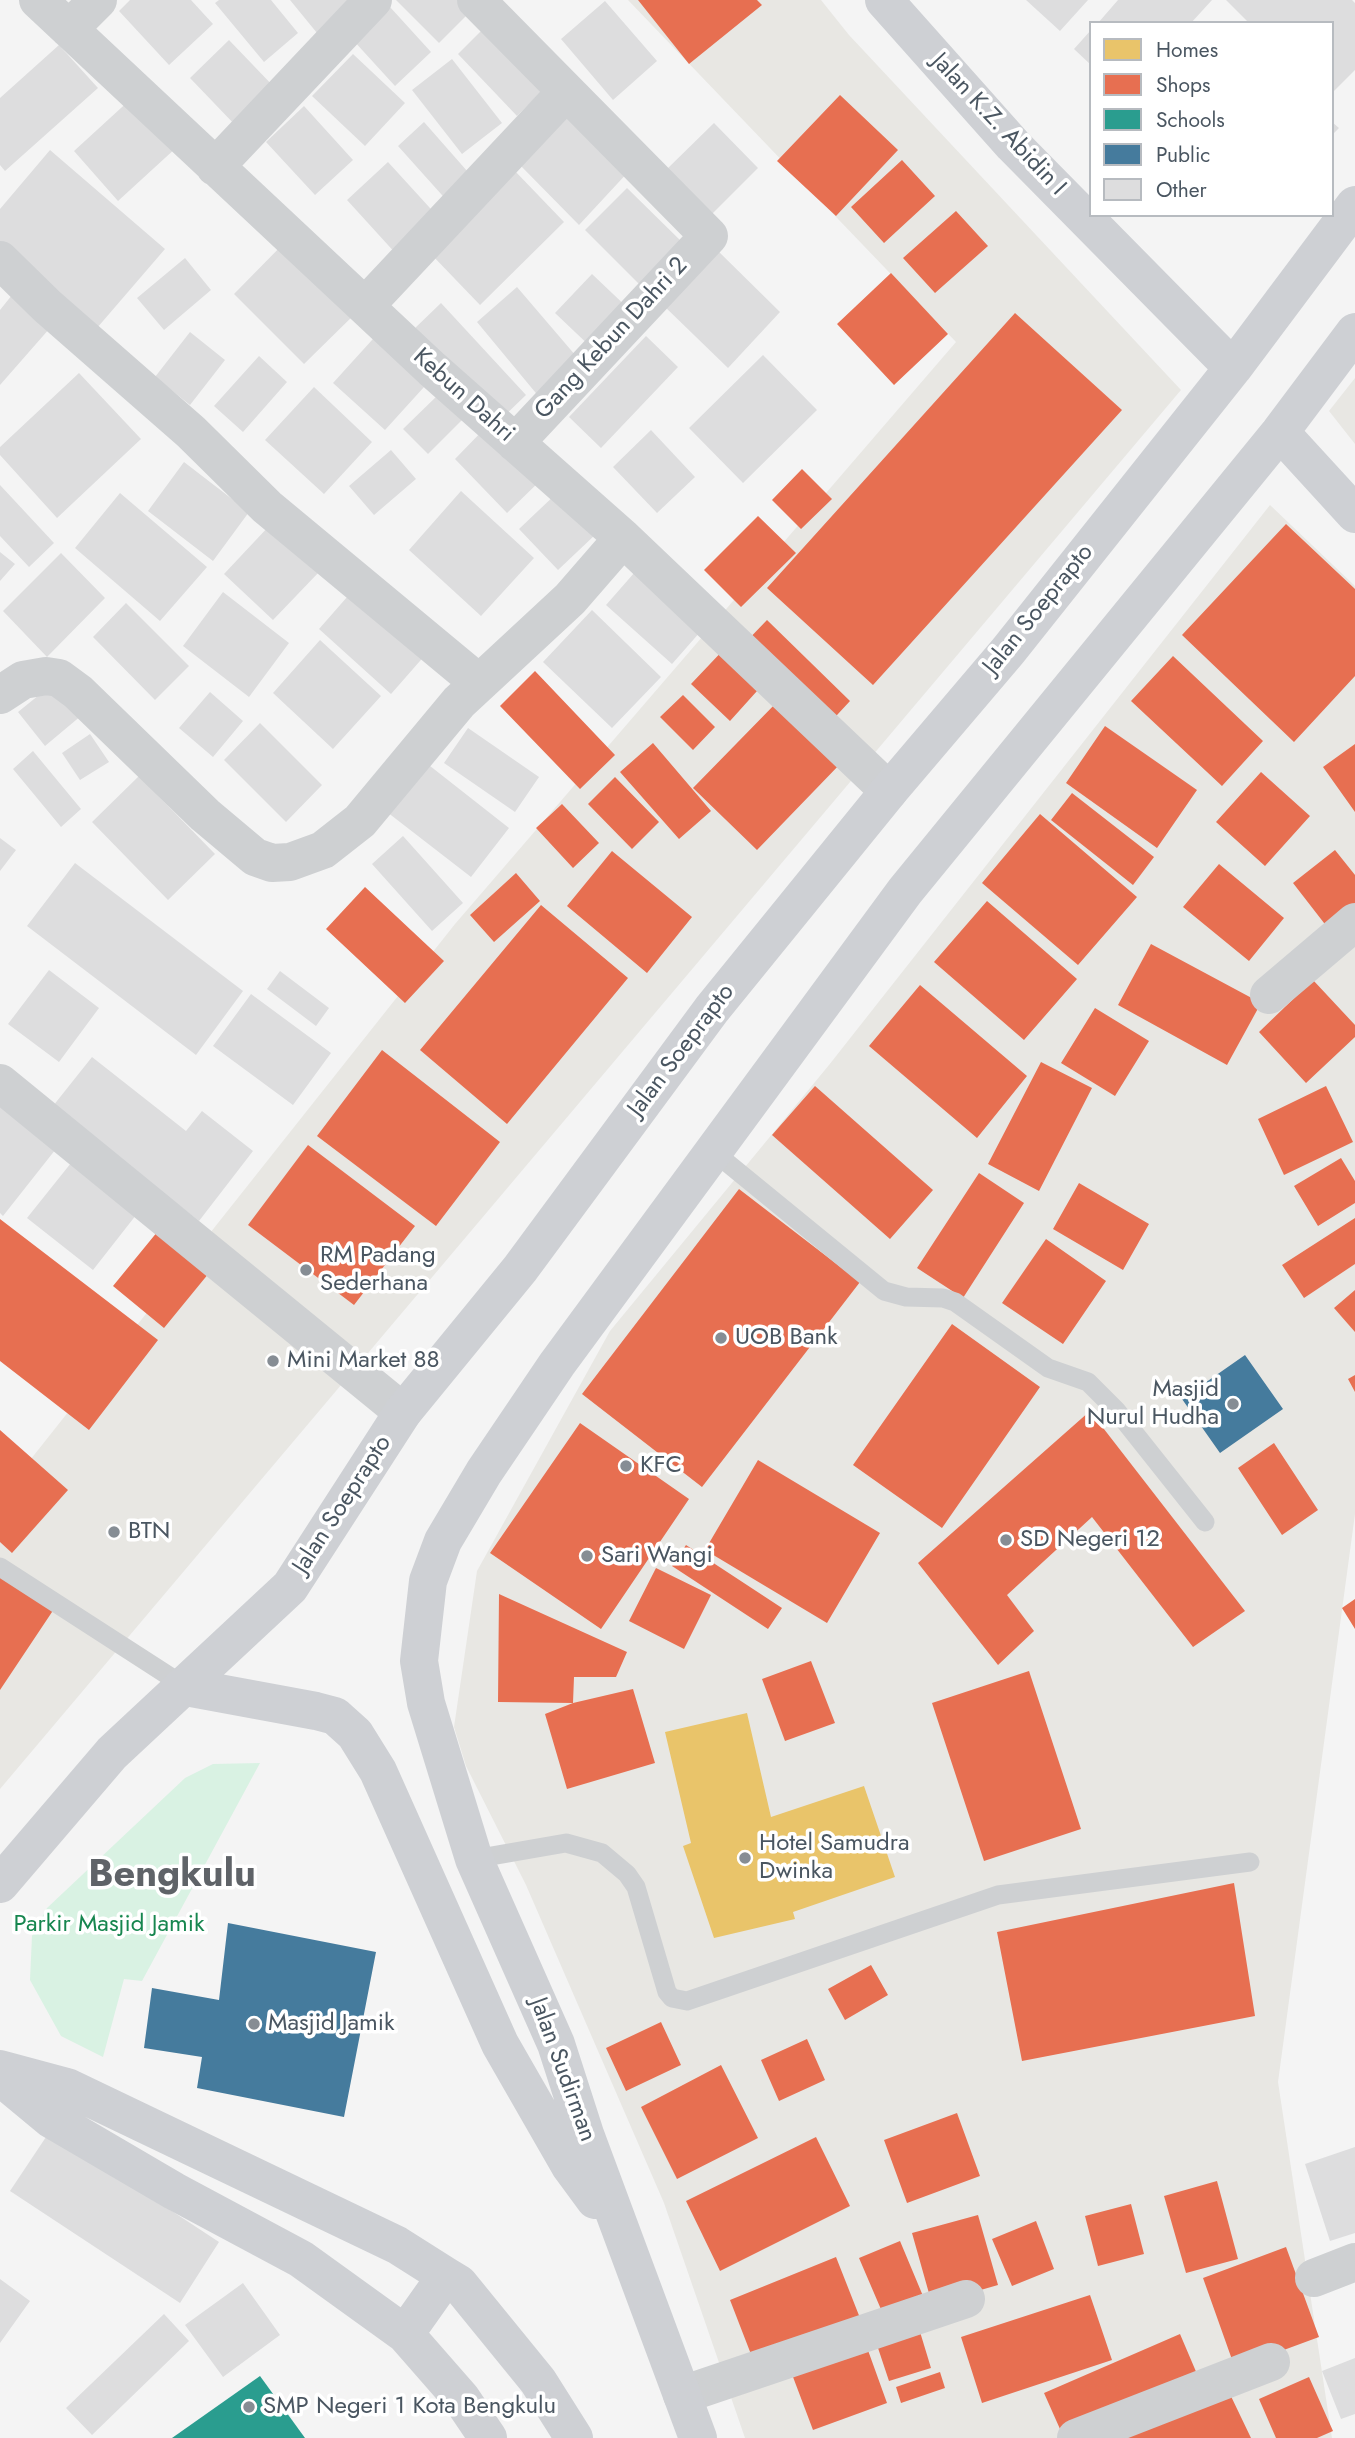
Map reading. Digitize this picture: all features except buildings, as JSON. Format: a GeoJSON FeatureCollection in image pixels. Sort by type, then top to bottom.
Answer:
{"type":"FeatureCollection","features":[{"type":"Feature","properties":{"kind":"main road","name":"Jalan K.Z. Abidin I"},"geometry":{"type":"LineString","coordinates":[[884,0],[1013,145],[1233,368]]}},
{"type":"Feature","properties":{"kind":"main road","name":"Jalan Soeprapto"},"geometry":{"type":"LineString","coordinates":[[0,1884],[112,1753],[186,1687],[290,1587],[403,1412],[520,1269],[712,1009],[889,791],[1008,651],[1233,368],[1355,205]]}},
{"type":"Feature","properties":{"kind":"main road"},"geometry":{"type":"LineString","coordinates":[[714,1152],[905,891],[1280,432],[1355,332]]}},
{"type":"Feature","properties":{"kind":"main road"},"geometry":{"type":"LineString","coordinates":[[1280,432],[1355,514]]}},
{"type":"Feature","properties":{"kind":"main road","name":"Jalan Sudirman"},"geometry":{"type":"LineString","coordinates":[[698,2438],[585,2134],[556,2044],[474,1858],[426,1703],[419,1661],[428,1581],[443,1541],[484,1472],[557,1364],[714,1152]]}},
{"type":"Feature","properties":{"kind":"main road"},"geometry":{"type":"LineString","coordinates":[[186,1687],[316,1710],[335,1716],[355,1734],[378,1771],[500,2044],[570,2166],[626,2241]]}},
{"type":"Feature","properties":{"kind":"main road"},"geometry":{"type":"LineString","coordinates":[[0,2069],[66,2087],[397,2245],[459,2284],[538,2381],[574,2438]]}},
{"type":"Feature","properties":{"kind":"main road"},"geometry":{"type":"LineString","coordinates":[[0,2077],[51,2119],[174,2191],[301,2259],[404,2334],[461,2398],[488,2438]]}},
{"type":"Feature","properties":{"kind":"main road"},"geometry":{"type":"LineString","coordinates":[[404,2334],[446,2276]]}},
{"type":"Feature","properties":{"kind":"street","name":"Kebun Dahri"},"geometry":{"type":"LineString","coordinates":[[38,0],[365,306],[623,538],[889,791]]}},
{"type":"Feature","properties":{"kind":"street"},"geometry":{"type":"LineString","coordinates":[[69,29],[98,0]]}},
{"type":"Feature","properties":{"kind":"street"},"geometry":{"type":"LineString","coordinates":[[215,167],[373,0]]}},
{"type":"Feature","properties":{"kind":"street"},"geometry":{"type":"LineString","coordinates":[[365,306],[565,93],[476,0]]}},
{"type":"Feature","properties":{"kind":"street","name":"Gang Kebun Dahri 2"},"geometry":{"type":"LineString","coordinates":[[515,443],[709,236],[565,93]]}},
{"type":"Feature","properties":{"kind":"street"},"geometry":{"type":"LineString","coordinates":[[0,260],[47,306],[191,432],[267,507],[479,683]]}},
{"type":"Feature","properties":{"kind":"street"},"geometry":{"type":"LineString","coordinates":[[0,695],[34,677],[59,678],[78,692],[205,815],[255,857],[272,863],[290,862],[323,850],[360,821],[459,702],[570,599],[623,538]]}},
{"type":"Feature","properties":{"kind":"street"},"geometry":{"type":"LineString","coordinates":[[1269,995],[1355,922]]}},
{"type":"Feature","properties":{"kind":"street"},"geometry":{"type":"LineString","coordinates":[[0,1083],[403,1412]]}},
{"type":"Feature","properties":{"kind":"street"},"geometry":{"type":"LineString","coordinates":[[1314,2278],[1355,2262]]}},
{"type":"Feature","properties":{"kind":"street"},"geometry":{"type":"LineString","coordinates":[[682,2395],[966,2299]]}},
{"type":"Feature","properties":{"kind":"street"},"geometry":{"type":"LineString","coordinates":[[1076,2438],[1271,2362]]}},
{"type":"Feature","properties":{"kind":"lane"},"geometry":{"type":"LineString","coordinates":[[714,1152],[884,1291],[906,1297],[943,1298],[955,1302],[1048,1368],[1088,1382],[1116,1410],[1205,1522]]}},
{"type":"Feature","properties":{"kind":"lane"},"geometry":{"type":"LineString","coordinates":[[0,1567],[186,1687]]}},
{"type":"Feature","properties":{"kind":"lane"},"geometry":{"type":"LineString","coordinates":[[474,1858],[566,1843],[602,1853],[627,1874],[636,1887],[667,1992],[672,1998],[687,2001],[998,1895],[1250,1862]]}},
{"type":"Feature","properties":{"kind":"shaded area"},"geometry":{"type":"Polygon","coordinates":[[[628,0],[821,0],[849,35],[1181,390],[0,1789],[0,1498],[455,924],[956,342],[628,0]]]}},
{"type":"Feature","properties":{"kind":"shaded area"},"geometry":{"type":"Polygon","coordinates":[[[1355,378],[1355,444],[1329,411],[1355,378]]]}},
{"type":"Feature","properties":{"kind":"shaded area"},"geometry":{"type":"Polygon","coordinates":[[[1270,505],[1355,586],[1355,1514],[1278,2082],[1332,2438],[745,2438],[664,2203],[526,1885],[466,1766],[454,1727],[477,1571],[610,1331],[829,1065],[1270,505]]]}},
{"type":"Feature","properties":{"kind":"green space","name":"Parkir Masjid Jamik"},"geometry":{"type":"Polygon","coordinates":[[[260,1763],[142,1981],[124,1979],[103,2057],[61,2036],[30,1980],[32,1936],[47,1908],[185,1778],[213,1764],[260,1763]]]}},
{"type":"Feature","properties":{"kind":"place","name":"RM Padang Sederhana"},"geometry":{"type":"Point","coordinates":[306,1270]}},
{"type":"Feature","properties":{"kind":"place","name":"UOB Bank"},"geometry":{"type":"Point","coordinates":[721,1338]}},
{"type":"Feature","properties":{"kind":"place","name":"Mini Market 88"},"geometry":{"type":"Point","coordinates":[273,1361]}},
{"type":"Feature","properties":{"kind":"place","name":"Masjid Nurul Hudha"},"geometry":{"type":"Point","coordinates":[1233,1404]}},
{"type":"Feature","properties":{"kind":"place","name":"KFC"},"geometry":{"type":"Point","coordinates":[626,1466]}},
{"type":"Feature","properties":{"kind":"place","name":"BTN"},"geometry":{"type":"Point","coordinates":[114,1532]}},
{"type":"Feature","properties":{"kind":"place","name":"SD Negeri 12"},"geometry":{"type":"Point","coordinates":[1006,1540]}},
{"type":"Feature","properties":{"kind":"place","name":"Sari Wangi"},"geometry":{"type":"Point","coordinates":[587,1556]}},
{"type":"Feature","properties":{"kind":"place","name":"Hotel Samudra Dwinka"},"geometry":{"type":"Point","coordinates":[745,1858]}},
{"type":"Feature","properties":{"kind":"place","name":"Masjid Jamik"},"geometry":{"type":"Point","coordinates":[254,2024]}},
{"type":"Feature","properties":{"kind":"place","name":"SMP Negeri 1 Kota Bengkulu"},"geometry":{"type":"Point","coordinates":[249,2407]}},
{"type":"Feature","properties":{"kind":"district","name":"Bengkulu"},"geometry":{"type":"Point","coordinates":[172,1877]}}]}
